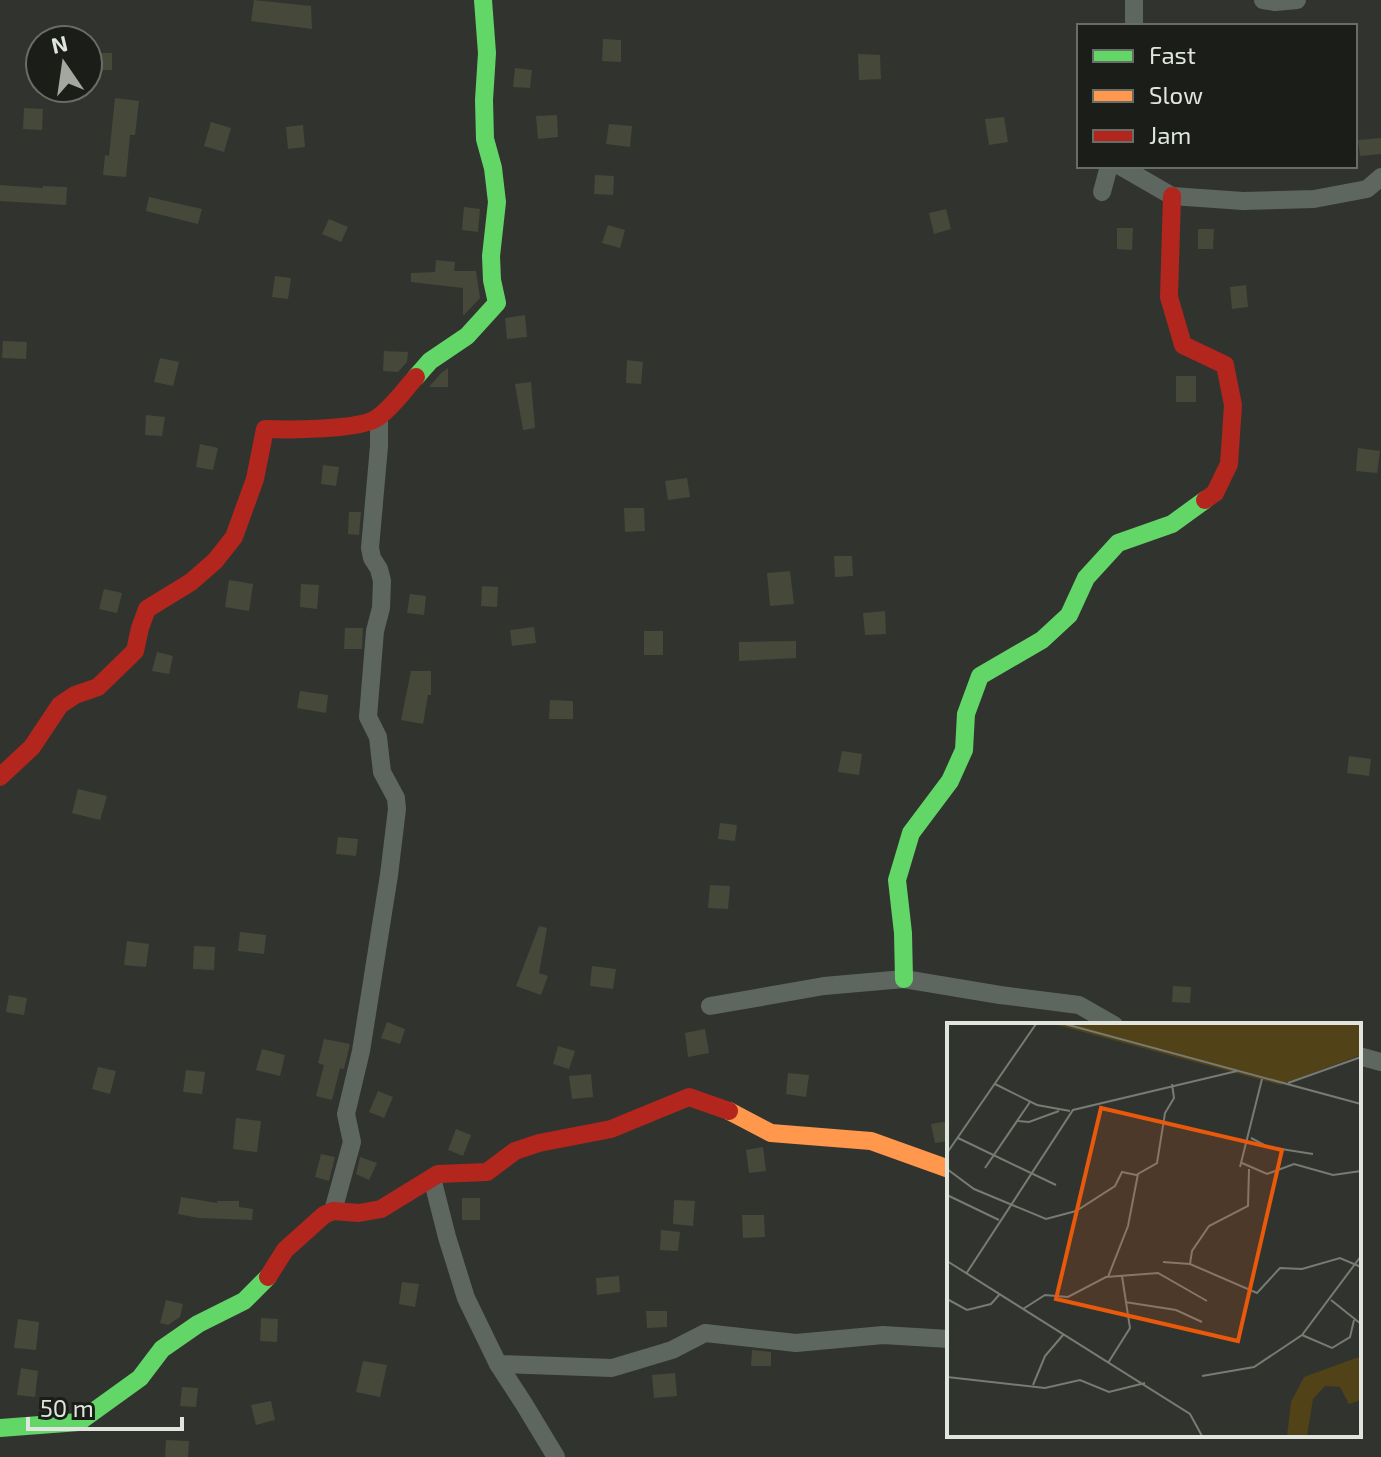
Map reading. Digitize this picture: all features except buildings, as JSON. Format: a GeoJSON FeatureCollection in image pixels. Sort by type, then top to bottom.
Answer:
{"type":"FeatureCollection","features":[{"type":"Feature","properties":{"kind":"street"},"geometry":{"type":"LineString","coordinates":[[0,777],[32,747],[60,705],[75,695],[98,687],[135,651],[147,609],[191,582],[215,561],[234,537],[255,479],[265,429],[298,430],[368,423],[379,417],[430,361],[467,336],[497,303],[491,256],[497,202],[493,168],[485,139],[487,53],[483,0]]}},
{"type":"Feature","properties":{"kind":"street"},"geometry":{"type":"LineString","coordinates":[[1134,0],[1134,24]]}},
{"type":"Feature","properties":{"kind":"street"},"geometry":{"type":"LineString","coordinates":[[1263,0],[1297,0]]}},
{"type":"Feature","properties":{"kind":"street"},"geometry":{"type":"LineString","coordinates":[[1102,192],[1108,168]]}},
{"type":"Feature","properties":{"kind":"street"},"geometry":{"type":"LineString","coordinates":[[1123,168],[1172,196],[1243,201],[1314,199],[1367,189],[1381,177]]}},
{"type":"Feature","properties":{"kind":"street"},"geometry":{"type":"LineString","coordinates":[[904,979],[897,880],[911,833],[950,781],[964,750],[966,714],[980,676],[1042,640],[1069,615],[1086,578],[1118,543],[1172,524],[1215,493],[1229,464],[1233,405],[1225,365],[1183,345],[1169,297],[1172,196]]}},
{"type":"Feature","properties":{"kind":"street"},"geometry":{"type":"LineString","coordinates":[[333,1211],[352,1142],[346,1114],[361,1051],[397,809],[396,798],[382,772],[378,737],[368,717],[382,581],[370,548],[379,417]]}},
{"type":"Feature","properties":{"kind":"street"},"geometry":{"type":"LineString","coordinates":[[710,1006],[824,986],[904,979],[1079,1005],[1110,1023]]}},
{"type":"Feature","properties":{"kind":"street"},"geometry":{"type":"LineString","coordinates":[[1361,1057],[1381,1062]]}},
{"type":"Feature","properties":{"kind":"street"},"geometry":{"type":"LineString","coordinates":[[0,1428],[79,1422],[140,1378],[162,1349],[198,1324],[244,1301],[266,1280],[285,1250],[324,1215],[333,1211],[359,1213],[381,1209],[438,1174],[487,1172],[515,1151],[539,1143],[611,1129],[689,1097],[723,1108],[771,1133],[871,1141],[947,1168]]}},
{"type":"Feature","properties":{"kind":"street"},"geometry":{"type":"LineString","coordinates":[[432,1178],[466,1298],[498,1364],[556,1457]]}},
{"type":"Feature","properties":{"kind":"street"},"geometry":{"type":"LineString","coordinates":[[498,1364],[612,1368],[672,1350],[705,1333],[796,1343],[883,1335],[947,1339]]}},
{"type":"Feature","properties":{"kind":"traffic: fast"},"geometry":{"type":"LineString","coordinates":[[416,377],[430,361],[467,336],[497,303],[491,256],[497,202],[493,168],[485,139],[487,53],[483,0]]}},
{"type":"Feature","properties":{"kind":"traffic: fast"},"geometry":{"type":"LineString","coordinates":[[904,979],[897,880],[911,833],[950,781],[964,750],[966,714],[980,676],[1042,640],[1069,615],[1086,578],[1118,543],[1172,524],[1205,500]]}},
{"type":"Feature","properties":{"kind":"traffic: fast"},"geometry":{"type":"LineString","coordinates":[[0,1428],[79,1422],[140,1378],[162,1349],[198,1324],[244,1301],[268,1277]]}},
{"type":"Feature","properties":{"kind":"traffic: slow"},"geometry":{"type":"LineString","coordinates":[[729,1111],[771,1133],[871,1141],[947,1168]]}},
{"type":"Feature","properties":{"kind":"traffic: jam"},"geometry":{"type":"LineString","coordinates":[[1172,196],[1169,297],[1183,345],[1225,365],[1233,405],[1229,464],[1215,493],[1205,500]]}},
{"type":"Feature","properties":{"kind":"traffic: jam"},"geometry":{"type":"LineString","coordinates":[[0,777],[32,747],[60,705],[75,695],[98,687],[135,651],[147,609],[191,582],[215,561],[234,537],[255,479],[265,429],[323,428],[368,422],[388,409],[416,377]]}},
{"type":"Feature","properties":{"kind":"traffic: jam"},"geometry":{"type":"LineString","coordinates":[[268,1277],[285,1250],[324,1215],[333,1211],[359,1213],[381,1209],[438,1174],[487,1172],[515,1151],[539,1143],[611,1129],[689,1097],[729,1111]]}}]}
